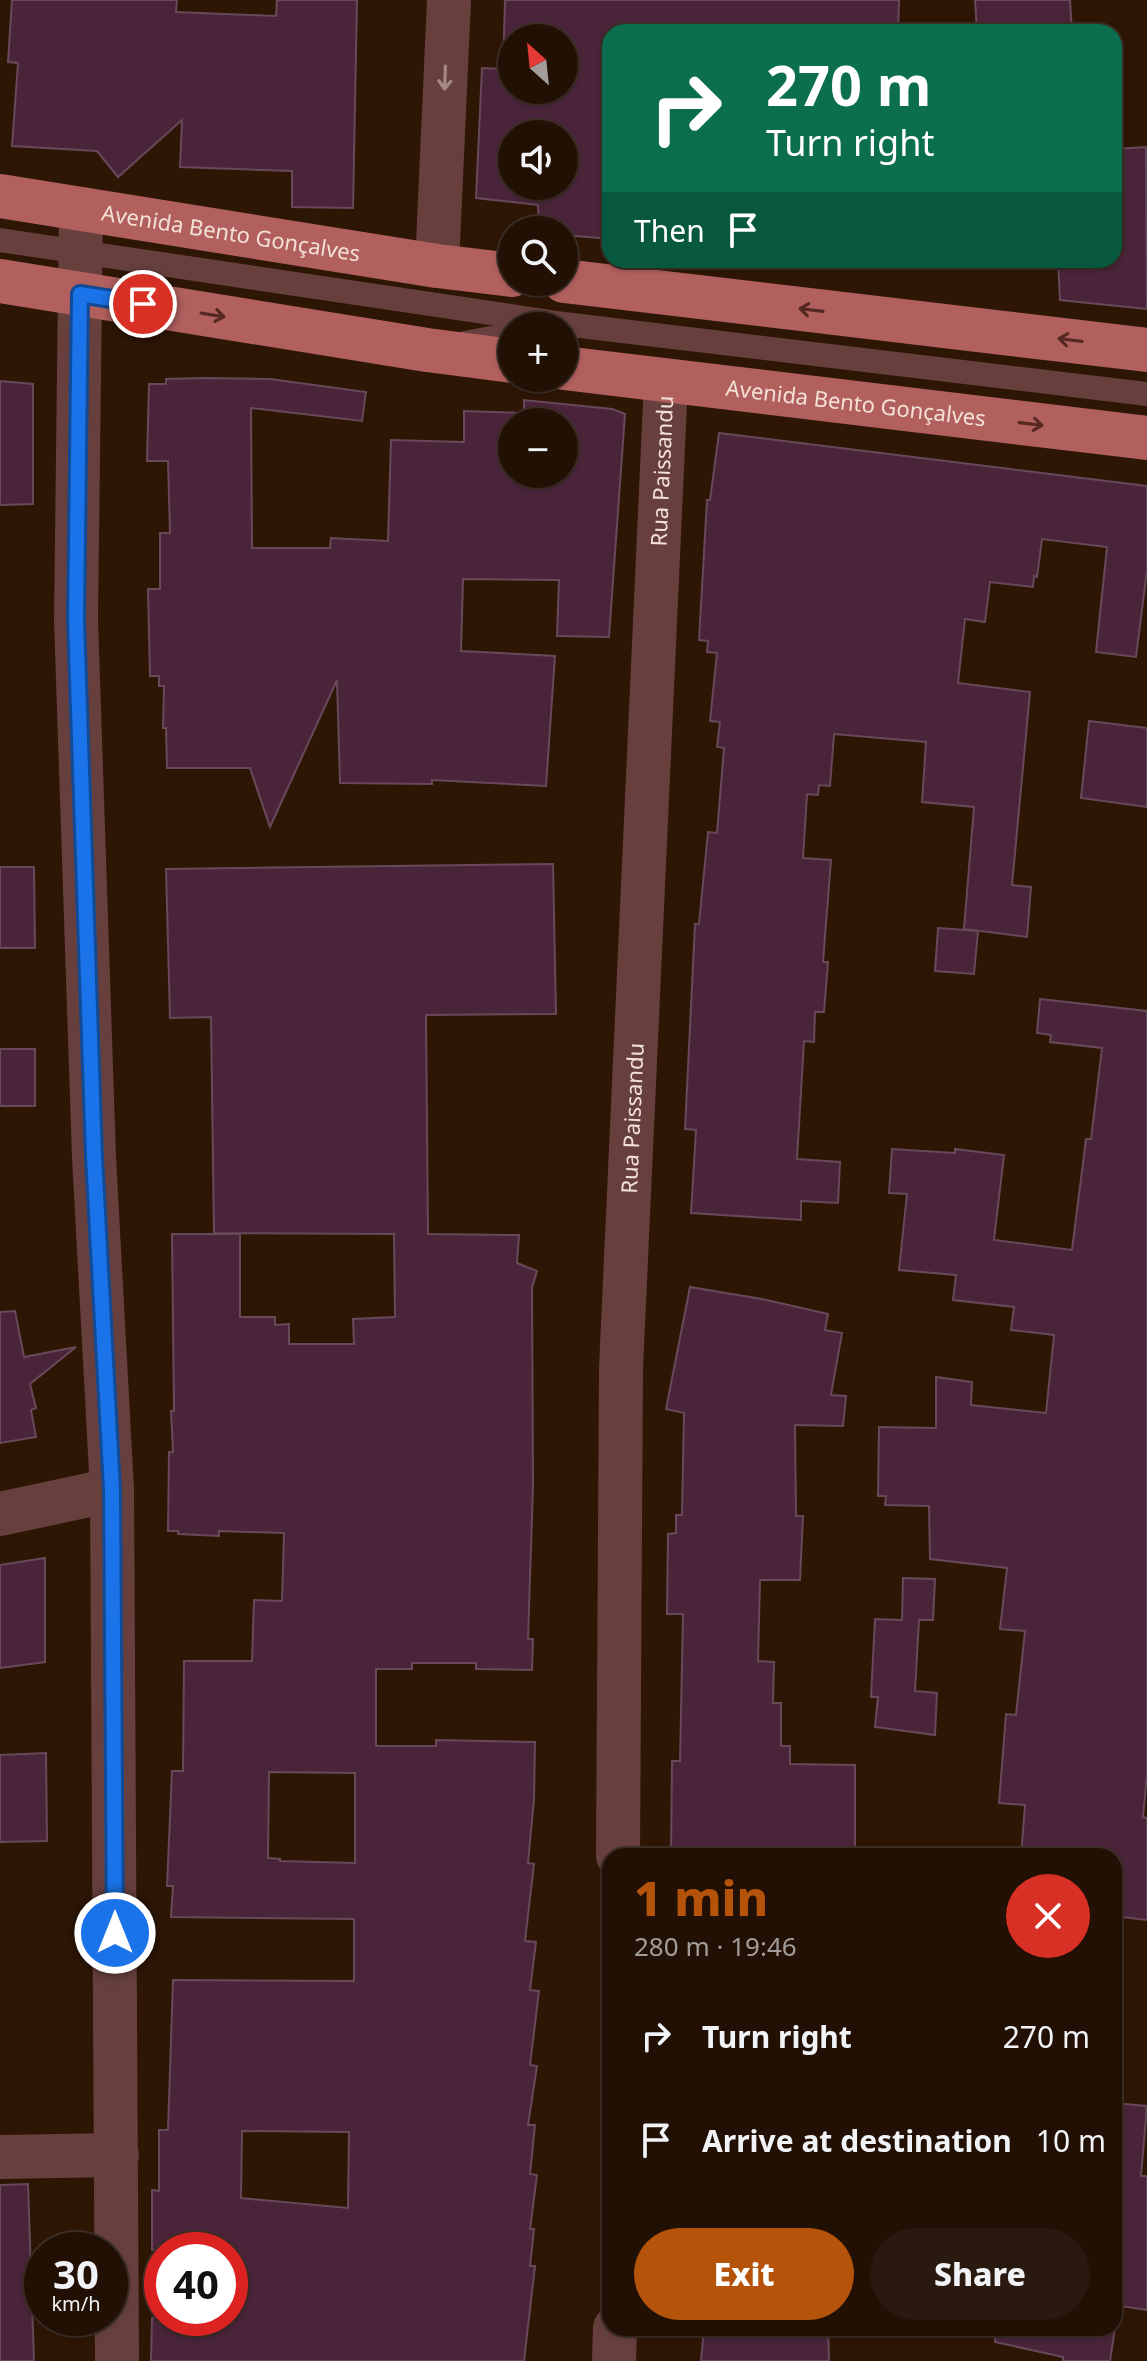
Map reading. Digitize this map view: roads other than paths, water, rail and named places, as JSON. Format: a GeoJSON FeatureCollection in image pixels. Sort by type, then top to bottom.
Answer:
{"type":"FeatureCollection","features":[{"type":"Feature","properties":{"kind":"main road","name":"Avenida Bento Gonçalves"},"geometry":{"type":"LineString","coordinates":[[0,196],[498,273]]}},
{"type":"Feature","properties":{"kind":"main road"},"geometry":{"type":"LineString","coordinates":[[0,281],[80,274],[427,350],[498,359]]}},
{"type":"Feature","properties":{"kind":"main road"},"geometry":{"type":"LineString","coordinates":[[578,283],[1147,350]]}},
{"type":"Feature","properties":{"kind":"main road","name":"Avenida Bento Gonçalves"},"geometry":{"type":"LineString","coordinates":[[578,370],[1147,438]]}},
{"type":"Feature","properties":{"kind":"street"},"geometry":{"type":"LineString","coordinates":[[437,266],[449,0]]}},
{"type":"Feature","properties":{"kind":"street"},"geometry":{"type":"LineString","coordinates":[[81,209],[76,620],[94,1157],[112,1490],[117,2361]]}},
{"type":"Feature","properties":{"kind":"street","name":"Rua Paissandu"},"geometry":{"type":"LineString","coordinates":[[618,1848],[621,1368],[666,381]]}},
{"type":"Feature","properties":{"kind":"street"},"geometry":{"type":"LineString","coordinates":[[0,1514],[112,1490]]}},
{"type":"Feature","properties":{"kind":"street"},"geometry":{"type":"LineString","coordinates":[[0,2157],[117,2155]]}},
{"type":"Feature","properties":{"kind":"street"},"geometry":{"type":"LineString","coordinates":[[614,2361],[615,2336]]}},
{"type":"Feature","properties":{"kind":"lane"},"geometry":{"type":"LineString","coordinates":[[0,240],[80,274],[498,319]]}},
{"type":"Feature","properties":{"kind":"lane"},"geometry":{"type":"LineString","coordinates":[[437,266],[531,312]]}},
{"type":"Feature","properties":{"kind":"lane"},"geometry":{"type":"LineString","coordinates":[[578,327],[1147,394]]}},
{"type":"Feature","properties":{"kind":"lane"},"geometry":{"type":"LineString","coordinates":[[427,350],[498,337]]}}]}
